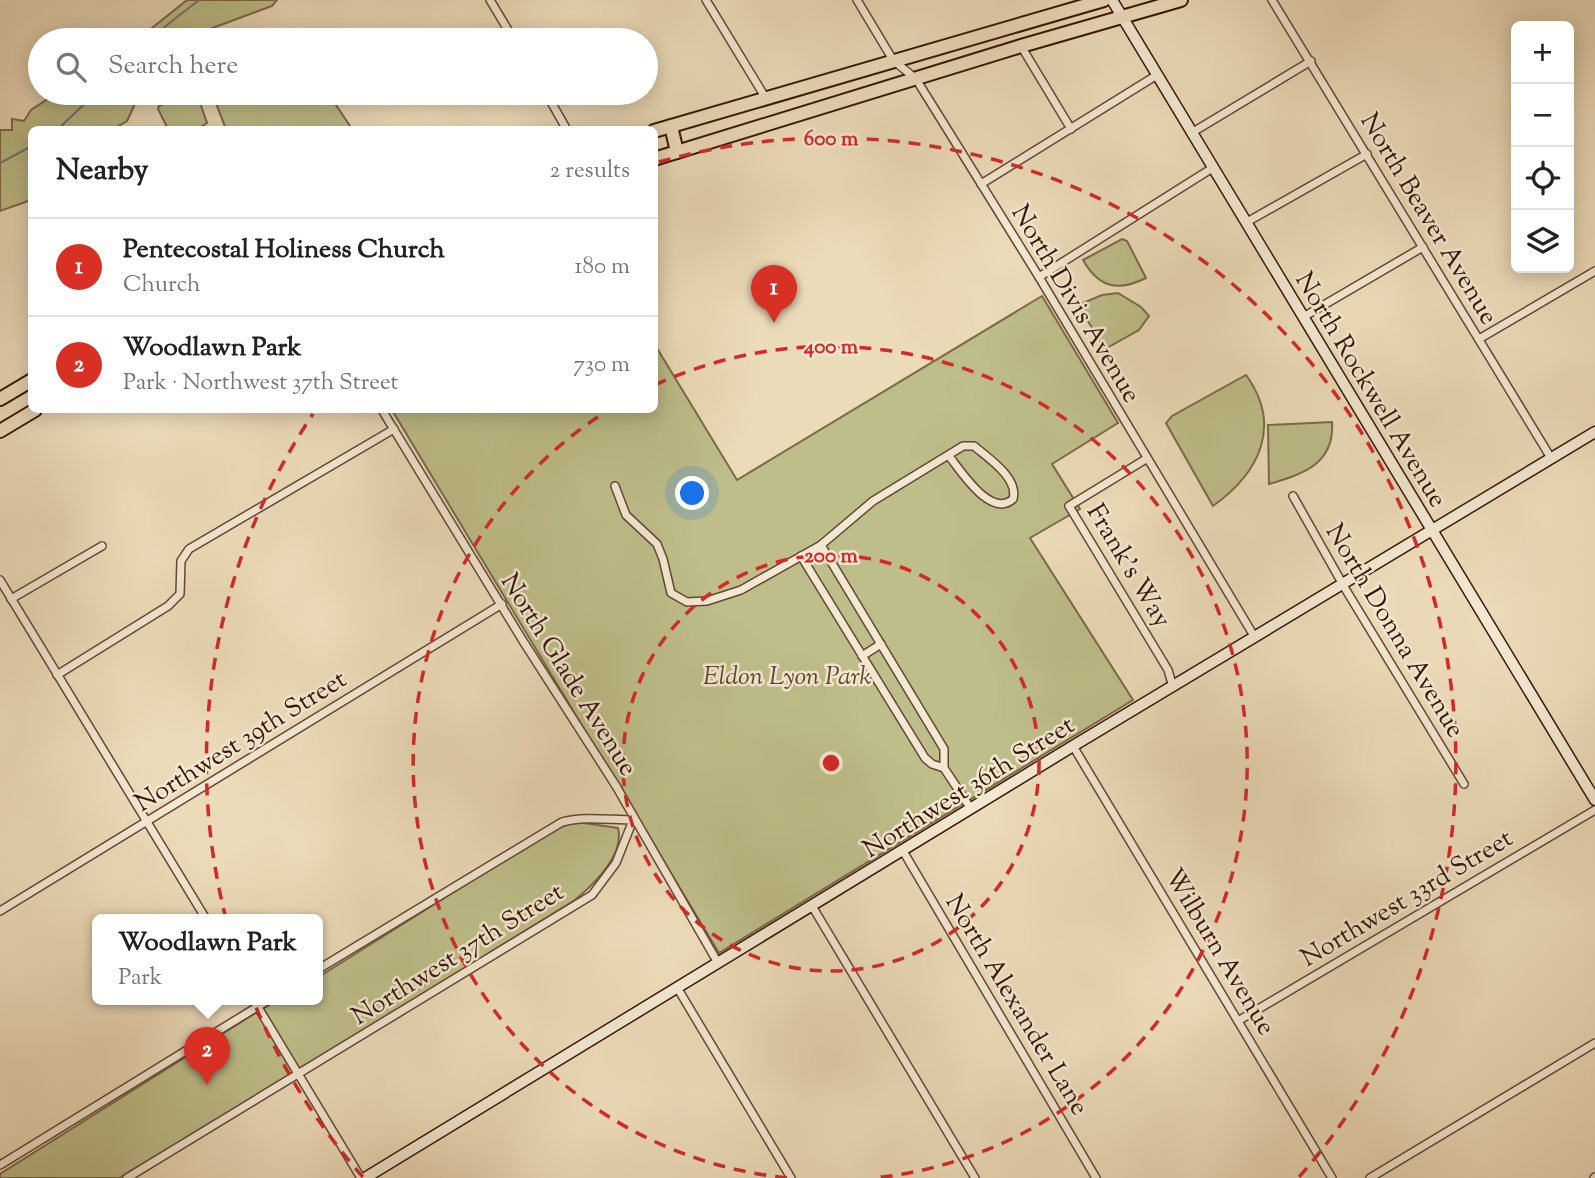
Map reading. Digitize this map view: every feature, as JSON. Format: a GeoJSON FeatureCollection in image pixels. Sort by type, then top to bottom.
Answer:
{"type":"FeatureCollection","features":[{"type":"Feature","properties":{"kind":"highway"},"geometry":{"type":"LineString","coordinates":[[658,130],[1104,0]]}},
{"type":"Feature","properties":{"kind":"highway"},"geometry":{"type":"LineString","coordinates":[[658,158],[1021,46],[1181,0]]}},
{"type":"Feature","properties":{"kind":"highway"},"geometry":{"type":"LineString","coordinates":[[671,126],[677,152]]}},
{"type":"Feature","properties":{"kind":"highway"},"geometry":{"type":"LineString","coordinates":[[0,399],[28,382]]}},
{"type":"Feature","properties":{"kind":"highway"},"geometry":{"type":"LineString","coordinates":[[0,431],[30,413]]}},
{"type":"Feature","properties":{"kind":"street"},"geometry":{"type":"LineString","coordinates":[[490,0],[507,28]]}},
{"type":"Feature","properties":{"kind":"street"},"geometry":{"type":"LineString","coordinates":[[706,0],[765,97]]}},
{"type":"Feature","properties":{"kind":"street","name":"North Divis Avenue"},"geometry":{"type":"LineString","coordinates":[[856,0],[893,60],[916,79],[1039,277],[1254,636]]}},
{"type":"Feature","properties":{"kind":"street","name":"North Rockwell Avenue"},"geometry":{"type":"LineString","coordinates":[[1112,0],[1595,800]]}},
{"type":"Feature","properties":{"kind":"street","name":"North Beaver Avenue"},"geometry":{"type":"LineString","coordinates":[[1272,0],[1551,458]]}},
{"type":"Feature","properties":{"kind":"street"},"geometry":{"type":"LineString","coordinates":[[1021,46],[1071,129]]}},
{"type":"Feature","properties":{"kind":"street"},"geometry":{"type":"LineString","coordinates":[[1193,132],[1311,61]]}},
{"type":"Feature","properties":{"kind":"street"},"geometry":{"type":"LineString","coordinates":[[981,184],[1157,75]]}},
{"type":"Feature","properties":{"kind":"street"},"geometry":{"type":"LineString","coordinates":[[553,105],[565,126]]}},
{"type":"Feature","properties":{"kind":"street"},"geometry":{"type":"LineString","coordinates":[[1247,222],[1367,154]]}},
{"type":"Feature","properties":{"kind":"street"},"geometry":{"type":"LineString","coordinates":[[1039,277],[1214,167]]}},
{"type":"Feature","properties":{"kind":"street"},"geometry":{"type":"LineString","coordinates":[[1305,316],[1423,247]]}},
{"type":"Feature","properties":{"kind":"street"},"geometry":{"type":"LineString","coordinates":[[1479,339],[1595,271]]}},
{"type":"Feature","properties":{"kind":"street","name":"North Glade Avenue"},"geometry":{"type":"LineString","coordinates":[[384,413],[523,641],[616,786],[718,963]]}},
{"type":"Feature","properties":{"kind":"street"},"geometry":{"type":"LineString","coordinates":[[57,675],[168,606],[180,594],[181,561],[188,549],[394,429]]}},
{"type":"Feature","properties":{"kind":"street","name":"Northwest 36th Street"},"geometry":{"type":"LineString","coordinates":[[363,1178],[678,989],[1073,746],[1173,688],[1254,636],[1595,432]]}},
{"type":"Feature","properties":{"kind":"street"},"geometry":{"type":"LineString","coordinates":[[615,486],[626,515],[657,544],[671,593],[687,602],[707,601],[741,590],[821,545],[873,500],[963,446],[974,446],[1012,482],[1015,491],[1013,499],[1007,504],[998,505],[988,500],[948,456]]}},
{"type":"Feature","properties":{"kind":"street","name":"Frank's Way"},"geometry":{"type":"LineString","coordinates":[[1146,459],[1069,506],[1168,670],[1173,688]]}},
{"type":"Feature","properties":{"kind":"street","name":"North Donna Avenue"},"geometry":{"type":"LineString","coordinates":[[1293,496],[1342,583],[1464,785]]}},
{"type":"Feature","properties":{"kind":"street"},"geometry":{"type":"LineString","coordinates":[[821,545],[944,749],[944,768],[971,809]]}},
{"type":"Feature","properties":{"kind":"street"},"geometry":{"type":"LineString","coordinates":[[11,599],[103,546]]}},
{"type":"Feature","properties":{"kind":"street"},"geometry":{"type":"LineString","coordinates":[[801,556],[925,758],[944,768]]}},
{"type":"Feature","properties":{"kind":"street"},"geometry":{"type":"LineString","coordinates":[[0,580],[203,914]]}},
{"type":"Feature","properties":{"kind":"street","name":"Northwest 39th Street"},"geometry":{"type":"LineString","coordinates":[[0,911],[502,604]]}},
{"type":"Feature","properties":{"kind":"street"},"geometry":{"type":"LineString","coordinates":[[862,656],[881,644]]}},
{"type":"Feature","properties":{"kind":"street","name":"Wilburn Avenue"},"geometry":{"type":"LineString","coordinates":[[1073,746],[1332,1178]]}},
{"type":"Feature","properties":{"kind":"street","name":"Northwest 33rd Street"},"geometry":{"type":"LineString","coordinates":[[1238,1021],[1595,810]]}},
{"type":"Feature","properties":{"kind":"street"},"geometry":{"type":"LineString","coordinates":[[323,966],[562,822],[580,817],[634,820]]}},
{"type":"Feature","properties":{"kind":"street","name":"Northwest 37th Street"},"geometry":{"type":"LineString","coordinates":[[127,1178],[592,895],[616,863],[634,820]]}},
{"type":"Feature","properties":{"kind":"street","name":"North Alexander Lane"},"geometry":{"type":"LineString","coordinates":[[903,851],[1096,1178]]}},
{"type":"Feature","properties":{"kind":"street"},"geometry":{"type":"LineString","coordinates":[[812,906],[975,1178]]}},
{"type":"Feature","properties":{"kind":"street"},"geometry":{"type":"LineString","coordinates":[[678,989],[791,1178]]}},
{"type":"Feature","properties":{"kind":"street"},"geometry":{"type":"LineString","coordinates":[[0,1165],[253,1005]]}},
{"type":"Feature","properties":{"kind":"street"},"geometry":{"type":"LineString","coordinates":[[257,1005],[363,1178]]}},
{"type":"Feature","properties":{"kind":"street"},"geometry":{"type":"LineString","coordinates":[[1370,1178],[1595,1043]]}},
{"type":"Feature","properties":{"kind":"green space"},"geometry":{"type":"Polygon","coordinates":[[[187,0],[277,0],[272,6],[212,28],[152,28],[187,0]]]}},
{"type":"Feature","properties":{"kind":"green space"},"geometry":{"type":"Polygon","coordinates":[[[39,105],[134,105],[127,121],[118,126],[28,126],[28,201],[0,211],[0,130],[12,130],[12,119],[24,121],[31,110],[39,105]]]}},
{"type":"Feature","properties":{"kind":"green space"},"geometry":{"type":"Polygon","coordinates":[[[201,105],[207,123],[202,126],[166,126],[159,106],[201,105]]]}},
{"type":"Feature","properties":{"kind":"green space"},"geometry":{"type":"Polygon","coordinates":[[[217,105],[336,105],[350,126],[225,126],[217,105]]]}},
{"type":"Feature","properties":{"kind":"green space"},"geometry":{"type":"Polygon","coordinates":[[[1122,239],[1127,241],[1146,278],[1127,285],[1110,285],[1096,277],[1083,260],[1122,239]]]}},
{"type":"Feature","properties":{"kind":"green space"},"geometry":{"type":"Polygon","coordinates":[[[1118,293],[1141,307],[1149,316],[1139,330],[1105,349],[1078,305],[1102,295],[1118,293]]]}},
{"type":"Feature","properties":{"kind":"green space","name":"Eldon Lyon Park"},"geometry":{"type":"Polygon","coordinates":[[[1042,296],[1118,423],[1052,464],[1080,509],[1030,538],[1133,700],[719,953],[394,413],[658,413],[658,350],[737,480],[1042,296]]]}},
{"type":"Feature","properties":{"kind":"green space"},"geometry":{"type":"Polygon","coordinates":[[[1246,375],[1263,412],[1261,447],[1243,479],[1213,506],[1166,423],[1172,416],[1246,375]]]}},
{"type":"Feature","properties":{"kind":"green space"},"geometry":{"type":"Polygon","coordinates":[[[1332,422],[1332,436],[1328,448],[1314,465],[1294,476],[1269,484],[1268,425],[1332,422]]]}},
{"type":"Feature","properties":{"kind":"green space"},"geometry":{"type":"Polygon","coordinates":[[[577,822],[618,828],[617,848],[612,858],[599,877],[575,900],[119,1178],[0,1178],[0,1174],[269,1005],[323,1005],[323,974],[552,830],[577,822]]]}},
{"type":"Feature","properties":{"kind":"waterway"},"geometry":{"type":"LineString","coordinates":[[164,28],[199,0]]}},
{"type":"Feature","properties":{"kind":"waterway"},"geometry":{"type":"LineString","coordinates":[[61,126],[83,105]]}},
{"type":"Feature","properties":{"kind":"waterway"},"geometry":{"type":"LineString","coordinates":[[0,163],[28,148]]}},
{"type":"Feature","properties":{"kind":"place","name":"Pentecostal Holiness Church"},"geometry":{"type":"Point","coordinates":[774,323]}},
{"type":"Feature","properties":{"kind":"place","name":"Woodlawn Park"},"geometry":{"type":"Point","coordinates":[207,1085]}}]}
